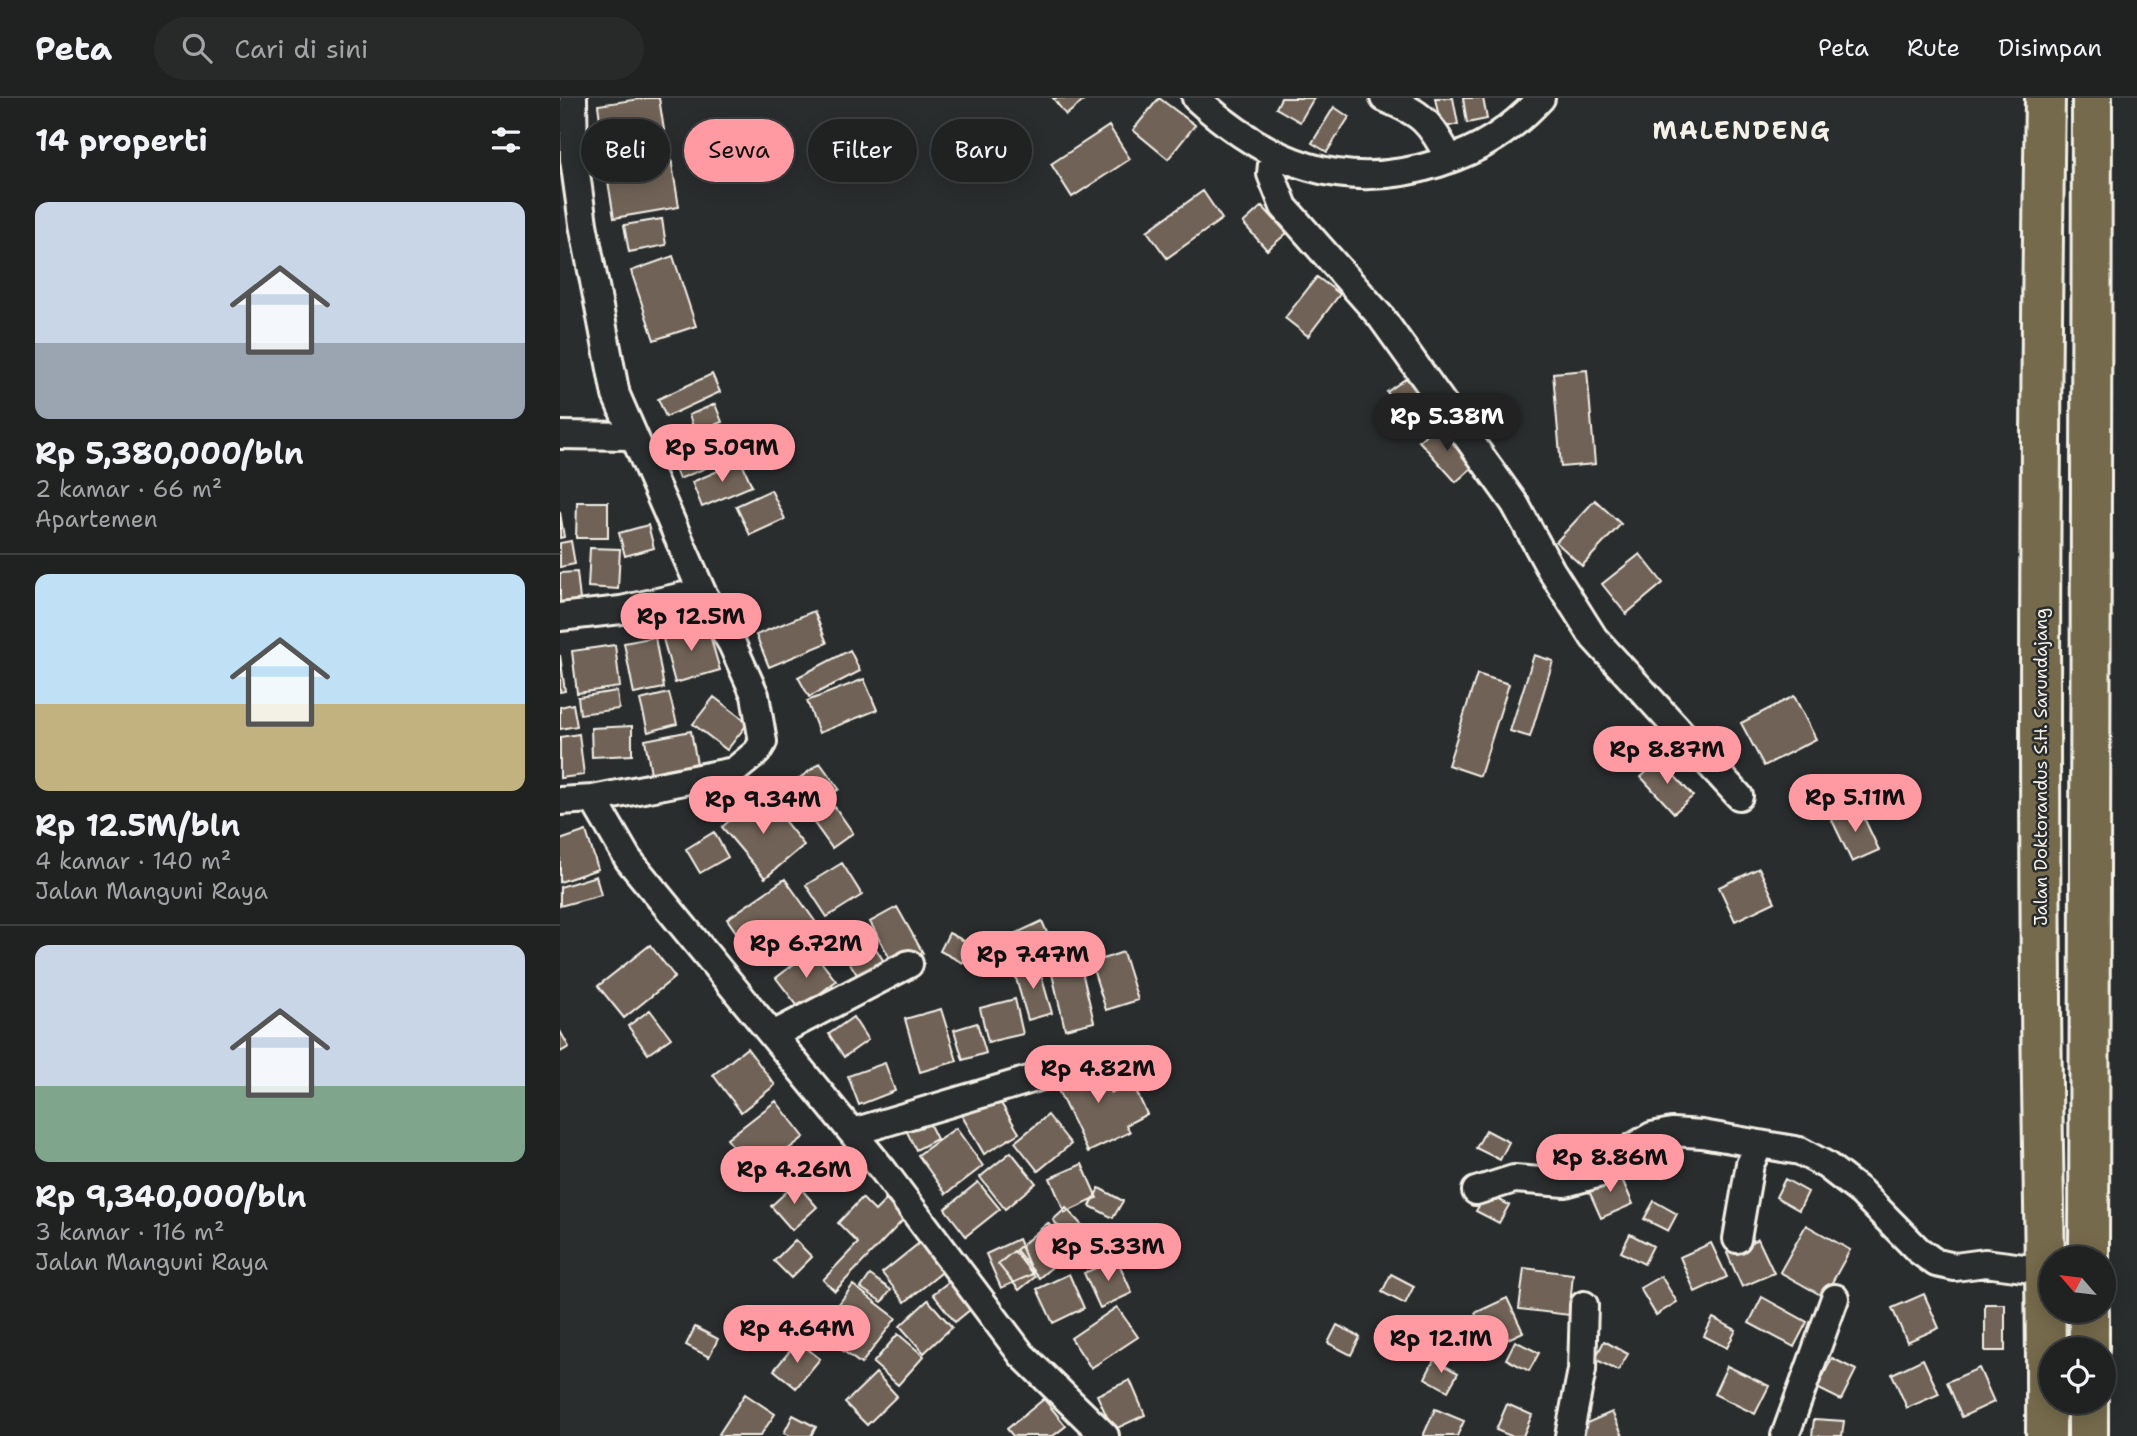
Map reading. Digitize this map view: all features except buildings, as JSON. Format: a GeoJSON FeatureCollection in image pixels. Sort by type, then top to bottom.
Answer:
{"type":"FeatureCollection","features":[{"type":"Feature","properties":{"kind":"highway","name":"Jalan Doktorandus S.H. Sarundajang"},"geometry":{"type":"LineString","coordinates":[[2045,98],[2041,337],[2041,999],[2046,1246]]}},
{"type":"Feature","properties":{"kind":"highway"},"geometry":{"type":"LineString","coordinates":[[2089,1246],[2092,98]]}},
{"type":"Feature","properties":{"kind":"highway","name":"Jalan Doktorandus S.H. Sarundajang"},"geometry":{"type":"LineString","coordinates":[[2046,1436],[2047,1323]]}},
{"type":"Feature","properties":{"kind":"highway"},"geometry":{"type":"LineString","coordinates":[[2088,1414],[2088,1436]]}},
{"type":"Feature","properties":{"kind":"street"},"geometry":{"type":"LineString","coordinates":[[560,802],[593,799],[734,771],[758,752],[763,742],[755,695],[732,644],[702,592],[616,395],[591,276],[574,159],[573,98]]}},
{"type":"Feature","properties":{"kind":"street"},"geometry":{"type":"LineString","coordinates":[[1196,98],[1240,133],[1273,154],[1317,170],[1356,177],[1414,171],[1450,159],[1482,145],[1515,125],[1541,98]]}},
{"type":"Feature","properties":{"kind":"street"},"geometry":{"type":"LineString","coordinates":[[1384,98],[1413,110],[1430,123],[1450,159]]}},
{"type":"Feature","properties":{"kind":"street"},"geometry":{"type":"LineString","coordinates":[[1273,154],[1271,174],[1284,206],[1343,272],[1397,339],[1515,504],[1551,570],[1594,638],[1739,796]]}},
{"type":"Feature","properties":{"kind":"street"},"geometry":{"type":"LineString","coordinates":[[560,435],[632,436]]}},
{"type":"Feature","properties":{"kind":"street"},"geometry":{"type":"LineString","coordinates":[[560,617],[621,610],[702,592]]}},
{"type":"Feature","properties":{"kind":"street"},"geometry":{"type":"LineString","coordinates":[[593,799],[628,859],[853,1132],[1022,1355],[1105,1436]]}},
{"type":"Feature","properties":{"kind":"street"},"geometry":{"type":"LineString","coordinates":[[773,1035],[909,964]]}},
{"type":"Feature","properties":{"kind":"street"},"geometry":{"type":"LineString","coordinates":[[853,1132],[1076,1066]]}},
{"type":"Feature","properties":{"kind":"street"},"geometry":{"type":"LineString","coordinates":[[1476,1191],[1514,1179],[1536,1178],[1555,1185],[1601,1173],[1630,1147],[1652,1136],[1672,1132],[1702,1134],[1800,1151],[1861,1192],[1918,1250],[1936,1264],[1955,1267],[1985,1263],[2039,1270]]}},
{"type":"Feature","properties":{"kind":"street"},"geometry":{"type":"LineString","coordinates":[[1737,1239],[1750,1164],[1759,1146]]}},
{"type":"Feature","properties":{"kind":"street"},"geometry":{"type":"LineString","coordinates":[[1785,1436],[1835,1298]]}},
{"type":"Feature","properties":{"kind":"street"},"geometry":{"type":"LineString","coordinates":[[1569,1436],[1582,1370],[1584,1305]]}},
{"type":"Feature","properties":{"kind":"district","name":"MALENDENG"},"geometry":{"type":"Point","coordinates":[1742,131]}}]}
